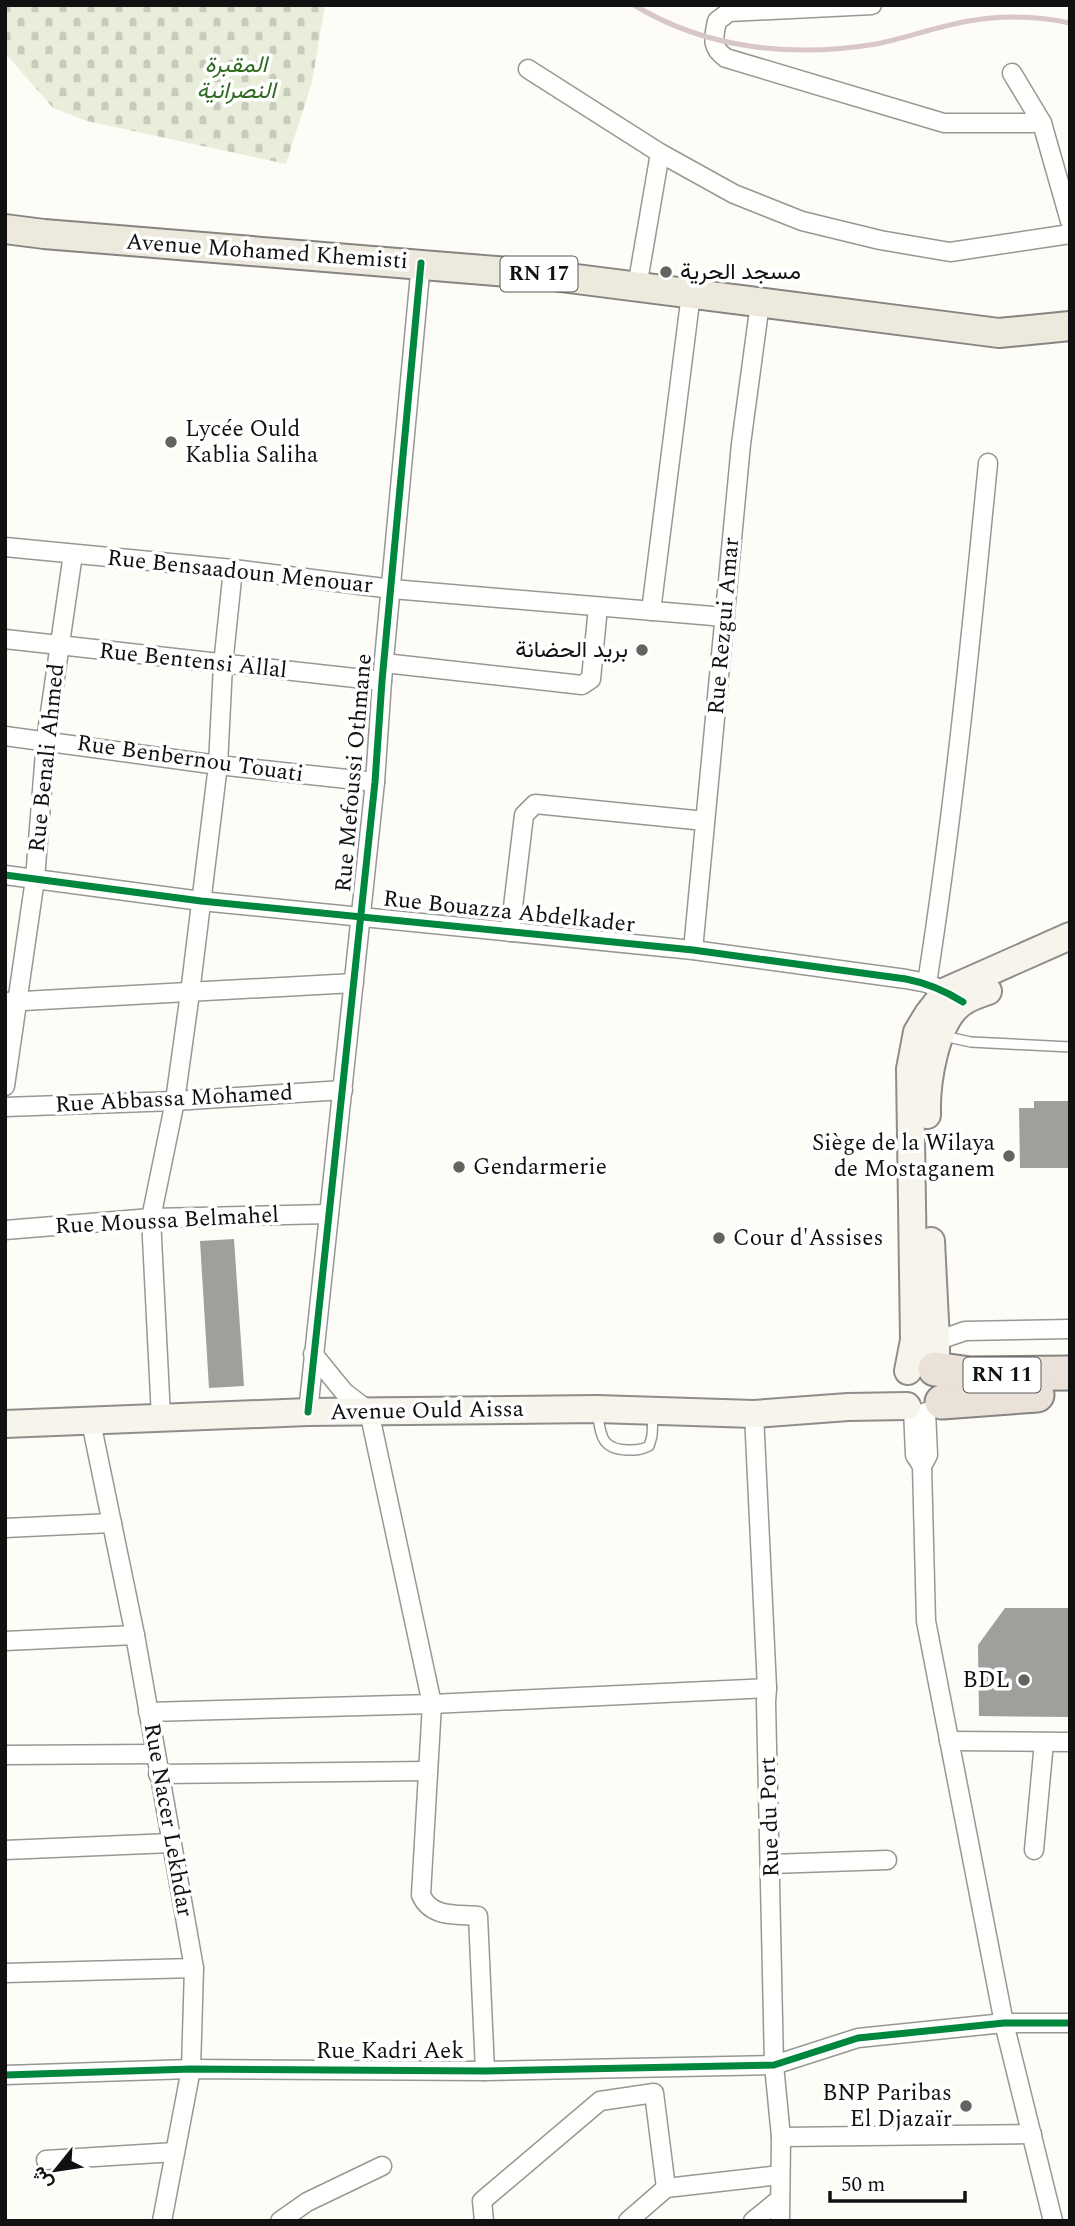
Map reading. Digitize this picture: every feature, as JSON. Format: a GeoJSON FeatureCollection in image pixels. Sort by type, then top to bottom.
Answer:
{"type":"FeatureCollection","features":[{"type":"Feature","properties":{"kind":"highway","name":"RN 11"},"geometry":{"type":"LineString","coordinates":[[922,1385],[981,1374],[1070,1373]]}},
{"type":"Feature","properties":{"kind":"highway","name":"RN 11"},"geometry":{"type":"LineString","coordinates":[[922,1385],[1070,1394]]}},
{"type":"Feature","properties":{"kind":"main road","name":"Avenue Mohamed Khemisti"},"geometry":{"type":"LineString","coordinates":[[5,229],[545,275],[999,333],[1070,326]]}},
{"type":"Feature","properties":{"kind":"main road"},"geometry":{"type":"LineString","coordinates":[[922,1385],[926,1090],[932,1059],[928,1014],[945,992],[1070,936]]}},
{"type":"Feature","properties":{"kind":"main road"},"geometry":{"type":"LineString","coordinates":[[945,992],[1070,956]]}},
{"type":"Feature","properties":{"kind":"main road"},"geometry":{"type":"LineString","coordinates":[[922,1385],[914,1340],[909,1069],[929,1034]]}},
{"type":"Feature","properties":{"kind":"main road","name":"Avenue Ould Aissa"},"geometry":{"type":"LineString","coordinates":[[5,1424],[369,1411],[597,1409],[754,1414],[848,1407],[922,1385]]}},
{"type":"Feature","properties":{"kind":"street"},"geometry":{"type":"LineString","coordinates":[[872,5],[729,12],[717,21],[713,45],[726,58],[944,123],[1042,122]]}},
{"type":"Feature","properties":{"kind":"street"},"geometry":{"type":"LineString","coordinates":[[527,69],[660,153],[734,194],[791,216],[880,240],[950,252],[1070,234]]}},
{"type":"Feature","properties":{"kind":"street"},"geometry":{"type":"LineString","coordinates":[[1012,73],[1042,122],[1070,221]]}},
{"type":"Feature","properties":{"kind":"street"},"geometry":{"type":"LineString","coordinates":[[637,287],[660,153]]}},
{"type":"Feature","properties":{"kind":"street","name":"Rue Mefoussi Othmane"},"geometry":{"type":"LineString","coordinates":[[308,1412],[375,782],[421,264]]}},
{"type":"Feature","properties":{"kind":"street"},"geometry":{"type":"LineString","coordinates":[[651,611],[691,294]]}},
{"type":"Feature","properties":{"kind":"street","name":"Rue Rezgui Amar"},"geometry":{"type":"LineString","coordinates":[[693,950],[741,444],[760,303]]}},
{"type":"Feature","properties":{"kind":"street"},"geometry":{"type":"LineString","coordinates":[[945,992],[946,857],[988,463]]}},
{"type":"Feature","properties":{"kind":"street","name":"Rue Bensaadoun Menouar"},"geometry":{"type":"LineString","coordinates":[[5,547],[233,569],[392,589],[725,617]]}},
{"type":"Feature","properties":{"kind":"street","name":"Rue Benali Ahmed"},"geometry":{"type":"LineString","coordinates":[[5,1086],[12,1002],[35,879],[46,740],[74,554]]}},
{"type":"Feature","properties":{"kind":"street"},"geometry":{"type":"LineString","coordinates":[[161,1417],[151,1219],[175,1101],[190,993],[218,765],[223,665],[233,569]]}},
{"type":"Feature","properties":{"kind":"street","name":"Rue Bentensi Allal"},"geometry":{"type":"LineString","coordinates":[[5,639],[223,665],[582,685],[591,679],[598,607]]}},
{"type":"Feature","properties":{"kind":"street","name":"Rue Benbernou Touati"},"geometry":{"type":"LineString","coordinates":[[5,736],[218,765],[375,782]]}},
{"type":"Feature","properties":{"kind":"street"},"geometry":{"type":"LineString","coordinates":[[510,932],[524,816],[535,804],[705,821]]}},
{"type":"Feature","properties":{"kind":"street","name":"Rue Bouazza Abdelkader"},"geometry":{"type":"LineString","coordinates":[[5,875],[201,901],[693,950],[945,992]]}},
{"type":"Feature","properties":{"kind":"street"},"geometry":{"type":"LineString","coordinates":[[12,1002],[354,983]]}},
{"type":"Feature","properties":{"kind":"street","name":"Rue Abbassa Mohamed"},"geometry":{"type":"LineString","coordinates":[[5,1107],[175,1101],[343,1090]]}},
{"type":"Feature","properties":{"kind":"street","name":"Rue Moussa Belmahel"},"geometry":{"type":"LineString","coordinates":[[5,1230],[151,1219],[329,1214]]}},
{"type":"Feature","properties":{"kind":"street"},"geometry":{"type":"LineString","coordinates":[[1066,2221],[1052,2216],[1004,2023],[926,1621],[922,1466],[915,1455],[922,1385],[965,1331],[1070,1329]]}},
{"type":"Feature","properties":{"kind":"street"},"geometry":{"type":"LineString","coordinates":[[313,1354],[338,1387],[369,1411],[432,1704],[421,1895],[425,1904],[435,1912],[478,1916],[485,2071]]}},
{"type":"Feature","properties":{"kind":"street","name":"Rue du Port"},"geometry":{"type":"LineString","coordinates":[[754,1414],[767,1688],[775,2066],[781,2137],[780,2221]]}},
{"type":"Feature","properties":{"kind":"street","name":"Rue Nacer Lekhdar"},"geometry":{"type":"LineString","coordinates":[[91,1422],[135,1635],[194,1969],[191,2068],[162,2221]]}},
{"type":"Feature","properties":{"kind":"street"},"geometry":{"type":"LineString","coordinates":[[5,1528],[112,1523]]}},
{"type":"Feature","properties":{"kind":"street"},"geometry":{"type":"LineString","coordinates":[[5,1641],[135,1635]]}},
{"type":"Feature","properties":{"kind":"street"},"geometry":{"type":"LineString","coordinates":[[148,1712],[432,1704],[767,1688]]}},
{"type":"Feature","properties":{"kind":"street"},"geometry":{"type":"LineString","coordinates":[[949,1741],[1070,1742]]}},
{"type":"Feature","properties":{"kind":"street"},"geometry":{"type":"LineString","coordinates":[[1034,1850],[1044,1742]]}},
{"type":"Feature","properties":{"kind":"street"},"geometry":{"type":"LineString","coordinates":[[5,1755],[155,1754]]}},
{"type":"Feature","properties":{"kind":"street"},"geometry":{"type":"LineString","coordinates":[[159,1774],[428,1772]]}},
{"type":"Feature","properties":{"kind":"street"},"geometry":{"type":"LineString","coordinates":[[5,1850],[171,1843]]}},
{"type":"Feature","properties":{"kind":"street"},"geometry":{"type":"LineString","coordinates":[[771,1864],[887,1860]]}},
{"type":"Feature","properties":{"kind":"street"},"geometry":{"type":"LineString","coordinates":[[5,1973],[194,1969]]}},
{"type":"Feature","properties":{"kind":"street","name":"Rue Kadri Aek"},"geometry":{"type":"LineString","coordinates":[[5,2075],[191,2068],[485,2071],[775,2066],[858,2038],[1004,2023],[1070,2024]]}},
{"type":"Feature","properties":{"kind":"street"},"geometry":{"type":"LineString","coordinates":[[484,2221],[482,2201],[600,2101],[654,2093],[666,2188]]}},
{"type":"Feature","properties":{"kind":"street"},"geometry":{"type":"LineString","coordinates":[[781,2137],[1032,2134]]}},
{"type":"Feature","properties":{"kind":"street"},"geometry":{"type":"LineString","coordinates":[[46,2160],[175,2152]]}},
{"type":"Feature","properties":{"kind":"street"},"geometry":{"type":"LineString","coordinates":[[280,2221],[307,2202],[382,2166]]}},
{"type":"Feature","properties":{"kind":"street"},"geometry":{"type":"LineString","coordinates":[[628,2221],[666,2188],[780,2175]]}},
{"type":"Feature","properties":{"kind":"street"},"geometry":{"type":"LineString","coordinates":[[753,2221],[780,2199]]}},
{"type":"Feature","properties":{"kind":"lane"},"geometry":{"type":"LineString","coordinates":[[929,1034],[971,1042],[1070,1047]]}},
{"type":"Feature","properties":{"kind":"lane"},"geometry":{"type":"LineString","coordinates":[[597,1409],[604,1441],[613,1449],[640,1451],[649,1446],[654,1411]]}},
{"type":"Feature","properties":{"kind":"green space","name":"المقبرة النصرانية"},"geometry":{"type":"Polygon","coordinates":[[[5,5],[325,5],[312,82],[286,164],[87,121],[53,108],[5,53],[5,5]]]}},
{"type":"Feature","properties":{"kind":"building"},"geometry":{"type":"Polygon","coordinates":[[[1034,1101],[1070,1101],[1070,1168],[1020,1168],[1019,1108],[1034,1108],[1034,1101]]]}},
{"type":"Feature","properties":{"kind":"building"},"geometry":{"type":"Polygon","coordinates":[[[234,1239],[244,1386],[209,1388],[200,1241],[234,1239]]]}},
{"type":"Feature","properties":{"kind":"building","name":"BDL"},"geometry":{"type":"Polygon","coordinates":[[[1005,1608],[1070,1608],[1070,1717],[979,1716],[978,1645],[1005,1608]]]}},
{"type":"Feature","properties":{"kind":"railway"},"geometry":{"type":"LineString","coordinates":[[634,5],[691,32],[751,46],[782,49],[813,50],[876,44],[982,19],[1032,18],[1070,23]]}},
{"type":"Feature","properties":{"kind":"cycle path"},"geometry":{"type":"LineString","coordinates":[[308,1412],[375,782],[421,263]]}},
{"type":"Feature","properties":{"kind":"cycle path"},"geometry":{"type":"LineString","coordinates":[[5,875],[201,901],[693,950],[906,979],[935,987],[963,1002]]}},
{"type":"Feature","properties":{"kind":"cycle path"},"geometry":{"type":"LineString","coordinates":[[5,2075],[191,2069],[485,2071],[774,2065],[858,2038],[1004,2023],[1070,2023]]}},
{"type":"Feature","properties":{"kind":"place","name":"مسجد الحرية"},"geometry":{"type":"Point","coordinates":[666,272]}},
{"type":"Feature","properties":{"kind":"place","name":"Lycée Ould Kablia Saliha"},"geometry":{"type":"Point","coordinates":[171,442]}},
{"type":"Feature","properties":{"kind":"place","name":"بريد الحضانة"},"geometry":{"type":"Point","coordinates":[642,650]}},
{"type":"Feature","properties":{"kind":"place","name":"Siège de la Wilaya de Mostaganem"},"geometry":{"type":"Point","coordinates":[1009,1156]}},
{"type":"Feature","properties":{"kind":"place","name":"Gendarmerie"},"geometry":{"type":"Point","coordinates":[459,1167]}},
{"type":"Feature","properties":{"kind":"place","name":"Cour d'Assises"},"geometry":{"type":"Point","coordinates":[719,1238]}},
{"type":"Feature","properties":{"kind":"place","name":"BDL"},"geometry":{"type":"Point","coordinates":[1024,1680]}},
{"type":"Feature","properties":{"kind":"place","name":"BNP Paribas El Djazaïr"},"geometry":{"type":"Point","coordinates":[966,2106]}}]}
